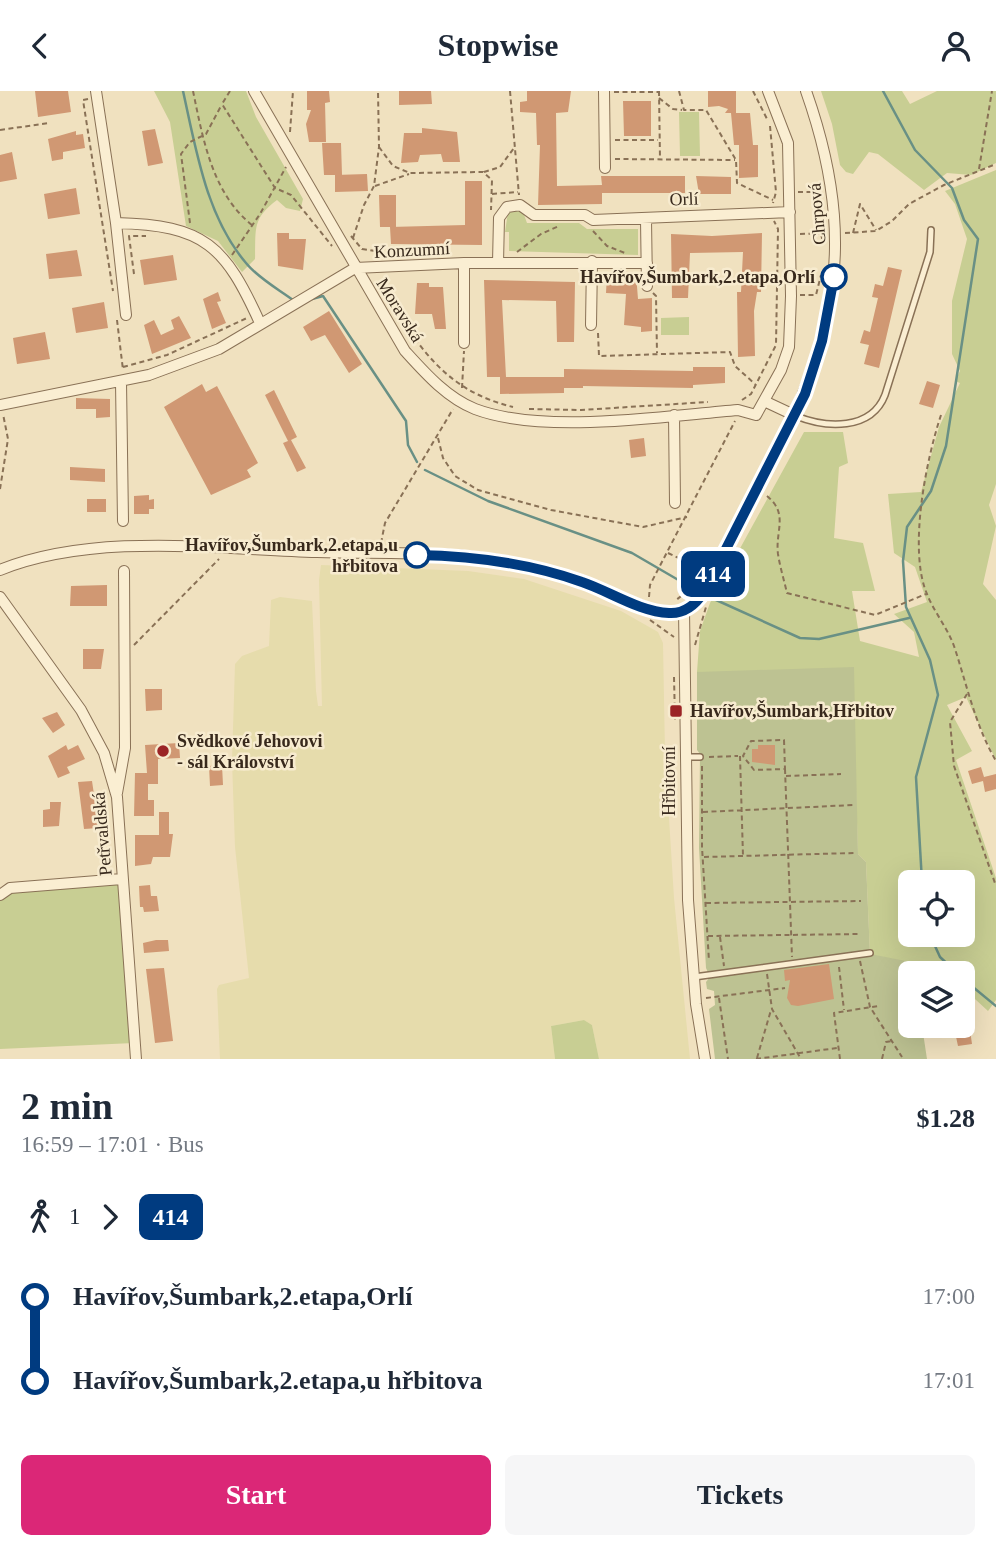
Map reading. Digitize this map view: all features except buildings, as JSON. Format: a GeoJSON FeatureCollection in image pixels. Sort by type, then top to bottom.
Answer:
{"type":"FeatureCollection","features":[{"type":"Feature","properties":{"kind":"street"},"geometry":{"type":"LineString","coordinates":[[604,91],[605,164]]}},
{"type":"Feature","properties":{"kind":"street"},"geometry":{"type":"LineString","coordinates":[[768,91],[786,135],[790,192],[791,296],[789,347],[781,370],[764,401],[796,416]]}},
{"type":"Feature","properties":{"kind":"street","name":"Chrpová"},"geometry":{"type":"LineString","coordinates":[[684,610],[701,596],[796,416],[822,341],[836,252],[831,184],[817,123],[806,91]]}},
{"type":"Feature","properties":{"kind":"street","name":"Moravská"},"geometry":{"type":"LineString","coordinates":[[256,92],[405,351],[438,386],[460,393],[475,409],[530,421],[738,410],[756,415],[764,401]]}},
{"type":"Feature","properties":{"kind":"street"},"geometry":{"type":"LineString","coordinates":[[97,94],[116,223],[121,317]]}},
{"type":"Feature","properties":{"kind":"street"},"geometry":{"type":"LineString","coordinates":[[498,263],[499,218],[507,207],[520,205],[534,215],[585,215],[593,220],[646,220]]}},
{"type":"Feature","properties":{"kind":"street","name":"Orlí"},"geometry":{"type":"LineString","coordinates":[[647,286],[644,263],[646,220],[662,215],[790,212]]}},
{"type":"Feature","properties":{"kind":"street"},"geometry":{"type":"LineString","coordinates":[[116,223],[148,224],[190,234],[215,247],[239,276],[260,323]]}},
{"type":"Feature","properties":{"kind":"street"},"geometry":{"type":"LineString","coordinates":[[592,261],[592,325]]}},
{"type":"Feature","properties":{"kind":"street"},"geometry":{"type":"LineString","coordinates":[[464,263],[464,343]]}},
{"type":"Feature","properties":{"kind":"street","name":"Konzumní"},"geometry":{"type":"LineString","coordinates":[[0,405],[121,382],[219,349],[355,268],[464,263],[644,263]]}},
{"type":"Feature","properties":{"kind":"street"},"geometry":{"type":"LineString","coordinates":[[121,382],[123,521]]}},
{"type":"Feature","properties":{"kind":"street"},"geometry":{"type":"LineString","coordinates":[[674,415],[676,503]]}},
{"type":"Feature","properties":{"kind":"street"},"geometry":{"type":"LineString","coordinates":[[0,570],[69,550],[124,547],[481,559],[549,571],[659,612],[684,610]]}},
{"type":"Feature","properties":{"kind":"street"},"geometry":{"type":"LineString","coordinates":[[117,797],[125,748],[124,571]]}},
{"type":"Feature","properties":{"kind":"street","name":"Petřvaldská"},"geometry":{"type":"LineString","coordinates":[[2,603],[81,710],[104,753],[117,797],[136,1059]]}},
{"type":"Feature","properties":{"kind":"street","name":"Hřbitovní"},"geometry":{"type":"LineString","coordinates":[[684,610],[687,870],[705,1059]]}},
{"type":"Feature","properties":{"kind":"street"},"geometry":{"type":"LineString","coordinates":[[0,895],[10,888],[122,879]]}},
{"type":"Feature","properties":{"kind":"lane"},"geometry":{"type":"LineString","coordinates":[[796,416],[814,422],[844,424],[863,420],[877,411],[886,395],[930,252],[931,230]]}},
{"type":"Feature","properties":{"kind":"lane"},"geometry":{"type":"LineString","coordinates":[[685,757],[701,757]]}},
{"type":"Feature","properties":{"kind":"lane"},"geometry":{"type":"LineString","coordinates":[[699,976],[870,953]]}},
{"type":"Feature","properties":{"kind":"path"},"geometry":{"type":"LineString","coordinates":[[193,91],[203,137],[219,184],[239,214],[252,225]]}},
{"type":"Feature","properties":{"kind":"path"},"geometry":{"type":"LineString","coordinates":[[190,234],[181,160],[183,151],[190,142],[203,137],[230,91]]}},
{"type":"Feature","properties":{"kind":"path"},"geometry":{"type":"LineString","coordinates":[[290,135],[293,91]]}},
{"type":"Feature","properties":{"kind":"path"},"geometry":{"type":"LineString","coordinates":[[353,239],[364,205],[374,186],[379,147],[378,91]]}},
{"type":"Feature","properties":{"kind":"path"},"geometry":{"type":"LineString","coordinates":[[510,91],[520,205]]}},
{"type":"Feature","properties":{"kind":"path"},"geometry":{"type":"LineString","coordinates":[[604,91],[659,94],[664,91]]}},
{"type":"Feature","properties":{"kind":"path"},"geometry":{"type":"LineString","coordinates":[[679,91],[684,110]]}},
{"type":"Feature","properties":{"kind":"path"},"geometry":{"type":"LineString","coordinates":[[649,599],[650,585],[734,427],[741,400],[751,394],[776,345],[778,229],[770,213],[776,192],[773,139],[770,124],[753,91]]}},
{"type":"Feature","properties":{"kind":"path"},"geometry":{"type":"LineString","coordinates":[[978,170],[992,91]]}},
{"type":"Feature","properties":{"kind":"path"},"geometry":{"type":"LineString","coordinates":[[97,94],[83,100],[113,292]]}},
{"type":"Feature","properties":{"kind":"path"},"geometry":{"type":"LineString","coordinates":[[659,94],[673,109],[706,110],[736,160],[737,183],[774,200]]}},
{"type":"Feature","properties":{"kind":"path"},"geometry":{"type":"LineString","coordinates":[[659,94],[660,159]]}},
{"type":"Feature","properties":{"kind":"path"},"geometry":{"type":"LineString","coordinates":[[222,104],[275,188],[291,195],[318,230],[338,250]]}},
{"type":"Feature","properties":{"kind":"path"},"geometry":{"type":"LineString","coordinates":[[0,130],[50,123]]}},
{"type":"Feature","properties":{"kind":"path"},"geometry":{"type":"LineString","coordinates":[[605,140],[659,140]]}},
{"type":"Feature","properties":{"kind":"path"},"geometry":{"type":"LineString","coordinates":[[379,147],[393,166],[410,173]]}},
{"type":"Feature","properties":{"kind":"path"},"geometry":{"type":"LineString","coordinates":[[374,186],[410,173],[484,172],[500,167],[514,147]]}},
{"type":"Feature","properties":{"kind":"path"},"geometry":{"type":"LineString","coordinates":[[605,164],[660,159],[736,160]]}},
{"type":"Feature","properties":{"kind":"path"},"geometry":{"type":"LineString","coordinates":[[235,251],[284,169],[294,162]]}},
{"type":"Feature","properties":{"kind":"path"},"geometry":{"type":"LineString","coordinates":[[844,233],[876,230],[892,221],[909,204],[952,181],[996,163]]}},
{"type":"Feature","properties":{"kind":"path"},"geometry":{"type":"LineString","coordinates":[[484,172],[492,180],[491,214],[499,218]]}},
{"type":"Feature","properties":{"kind":"path"},"geometry":{"type":"LineString","coordinates":[[492,194],[519,192]]}},
{"type":"Feature","properties":{"kind":"path"},"geometry":{"type":"LineString","coordinates":[[790,192],[815,192],[824,245]]}},
{"type":"Feature","properties":{"kind":"path"},"geometry":{"type":"LineString","coordinates":[[853,233],[860,204],[876,230]]}},
{"type":"Feature","properties":{"kind":"path"},"geometry":{"type":"LineString","coordinates":[[593,220],[588,222],[597,237],[644,263]]}},
{"type":"Feature","properties":{"kind":"path"},"geometry":{"type":"LineString","coordinates":[[498,263],[554,226],[565,225]]}},
{"type":"Feature","properties":{"kind":"path"},"geometry":{"type":"LineString","coordinates":[[346,227],[362,249],[381,252],[382,267],[375,279],[425,356],[460,393],[515,408]]}},
{"type":"Feature","properties":{"kind":"path"},"geometry":{"type":"LineString","coordinates":[[791,234],[831,233]]}},
{"type":"Feature","properties":{"kind":"path"},"geometry":{"type":"LineString","coordinates":[[134,274],[129,236],[155,236]]}},
{"type":"Feature","properties":{"kind":"path"},"geometry":{"type":"LineString","coordinates":[[791,296],[816,295],[823,269]]}},
{"type":"Feature","properties":{"kind":"path"},"geometry":{"type":"LineString","coordinates":[[647,286],[656,296],[657,354]]}},
{"type":"Feature","properties":{"kind":"path"},"geometry":{"type":"LineString","coordinates":[[123,367],[167,355],[251,316]]}},
{"type":"Feature","properties":{"kind":"path"},"geometry":{"type":"LineString","coordinates":[[121,317],[121,382]]}},
{"type":"Feature","properties":{"kind":"path"},"geometry":{"type":"LineString","coordinates":[[592,325],[598,333],[599,356],[730,352],[735,366],[756,385]]}},
{"type":"Feature","properties":{"kind":"path"},"geometry":{"type":"LineString","coordinates":[[379,543],[384,523],[438,437],[460,393],[464,343]]}},
{"type":"Feature","properties":{"kind":"path"},"geometry":{"type":"LineString","coordinates":[[525,409],[580,410],[719,401]]}},
{"type":"Feature","properties":{"kind":"path"},"geometry":{"type":"LineString","coordinates":[[0,405],[8,439],[0,489]]}},
{"type":"Feature","properties":{"kind":"path"},"geometry":{"type":"LineString","coordinates":[[941,415],[929,463],[917,562],[927,594],[952,642],[967,693],[996,761]]}},
{"type":"Feature","properties":{"kind":"path"},"geometry":{"type":"LineString","coordinates":[[438,437],[443,458],[455,476],[478,490],[551,510],[643,527],[687,517]]}},
{"type":"Feature","properties":{"kind":"path"},"geometry":{"type":"LineString","coordinates":[[757,489],[775,503],[782,523],[777,551],[787,593],[875,615],[927,594]]}},
{"type":"Feature","properties":{"kind":"path"},"geometry":{"type":"LineString","coordinates":[[124,656],[228,550]]}},
{"type":"Feature","properties":{"kind":"path"},"geometry":{"type":"LineString","coordinates":[[694,652],[708,603]]}},
{"type":"Feature","properties":{"kind":"path"},"geometry":{"type":"LineString","coordinates":[[642,614],[673,636],[677,645]]}},
{"type":"Feature","properties":{"kind":"path"},"geometry":{"type":"LineString","coordinates":[[675,724],[676,669]]}},
{"type":"Feature","properties":{"kind":"path"},"geometry":{"type":"LineString","coordinates":[[967,693],[950,723],[954,767],[996,886]]}},
{"type":"Feature","properties":{"kind":"path"},"geometry":{"type":"LineString","coordinates":[[743,856],[741,756],[751,741],[784,740],[792,963]]}},
{"type":"Feature","properties":{"kind":"path"},"geometry":{"type":"LineString","coordinates":[[709,961],[703,857],[702,757],[741,756],[754,770],[785,769]]}},
{"type":"Feature","properties":{"kind":"path"},"geometry":{"type":"LineString","coordinates":[[785,776],[841,774]]}},
{"type":"Feature","properties":{"kind":"path"},"geometry":{"type":"LineString","coordinates":[[702,812],[854,805]]}},
{"type":"Feature","properties":{"kind":"path"},"geometry":{"type":"LineString","coordinates":[[703,857],[854,853]]}},
{"type":"Feature","properties":{"kind":"path"},"geometry":{"type":"LineString","coordinates":[[706,904],[861,901]]}},
{"type":"Feature","properties":{"kind":"path"},"geometry":{"type":"LineString","coordinates":[[708,936],[861,934]]}},
{"type":"Feature","properties":{"kind":"path"},"geometry":{"type":"LineString","coordinates":[[720,936],[725,972]]}},
{"type":"Feature","properties":{"kind":"path"},"geometry":{"type":"LineString","coordinates":[[859,954],[870,1007],[902,1058]]}},
{"type":"Feature","properties":{"kind":"path"},"geometry":{"type":"LineString","coordinates":[[837,957],[844,1011]]}},
{"type":"Feature","properties":{"kind":"path"},"geometry":{"type":"LineString","coordinates":[[766,966],[772,1009],[800,1053],[801,1059]]}},
{"type":"Feature","properties":{"kind":"path"},"geometry":{"type":"LineString","coordinates":[[699,976],[706,1000],[785,988]]}},
{"type":"Feature","properties":{"kind":"path"},"geometry":{"type":"LineString","coordinates":[[719,997],[728,1059]]}},
{"type":"Feature","properties":{"kind":"path"},"geometry":{"type":"LineString","coordinates":[[840,1059],[834,1013],[878,1006]]}},
{"type":"Feature","properties":{"kind":"path"},"geometry":{"type":"LineString","coordinates":[[772,1009],[756,1059],[838,1048]]}},
{"type":"Feature","properties":{"kind":"path"},"geometry":{"type":"LineString","coordinates":[[881,1059],[887,1042],[892,1041]]}},
{"type":"Feature","properties":{"kind":"shaded area"},"geometry":{"type":"Polygon","coordinates":[[[321,565],[468,571],[524,579],[621,611],[658,632],[663,643],[665,754],[674,898],[690,1059],[599,1059],[592,1025],[584,1020],[551,1026],[555,1059],[220,1059],[217,989],[219,985],[249,978],[235,847],[232,761],[235,664],[242,656],[269,646],[271,600],[280,597],[312,601],[316,691],[318,706],[322,706],[319,580],[321,565]]]}},
{"type":"Feature","properties":{"kind":"green space"},"geometry":{"type":"Polygon","coordinates":[[[154,91],[246,91],[256,117],[303,199],[300,211],[286,208],[277,200],[263,213],[257,225],[255,259],[242,272],[218,241],[186,226],[170,122],[154,91]]]}},
{"type":"Feature","properties":{"kind":"green space"},"geometry":{"type":"Polygon","coordinates":[[[821,91],[902,91],[910,104],[937,91],[996,91],[996,163],[971,175],[947,173],[924,190],[878,154],[869,152],[853,174],[846,172],[840,165],[832,124],[821,91]]]}},
{"type":"Feature","properties":{"kind":"green space"},"geometry":{"type":"Polygon","coordinates":[[[679,112],[699,112],[700,156],[680,156],[679,112]]]}},
{"type":"Feature","properties":{"kind":"green space"},"geometry":{"type":"Polygon","coordinates":[[[996,170],[996,484],[989,505],[996,526],[983,584],[996,600],[996,760],[966,697],[947,705],[972,751],[956,760],[996,878],[996,1000],[988,1011],[975,999],[975,961],[898,961],[898,963],[870,955],[866,862],[858,854],[856,789],[697,672],[700,631],[710,603],[804,432],[843,432],[848,463],[839,467],[834,538],[863,543],[875,591],[852,591],[860,641],[919,657],[914,632],[894,614],[927,602],[915,567],[894,553],[888,494],[921,492],[939,427],[960,383],[955,381],[960,371],[952,354],[952,301],[967,239],[955,204],[945,191],[996,170]]]}},
{"type":"Feature","properties":{"kind":"green space"},"geometry":{"type":"Polygon","coordinates":[[[508,212],[523,212],[527,223],[579,223],[587,229],[638,229],[638,255],[509,251],[509,232],[505,232],[508,212]]]}},
{"type":"Feature","properties":{"kind":"green space"},"geometry":{"type":"Polygon","coordinates":[[[689,317],[689,335],[661,335],[661,318],[689,317]]]}},
{"type":"Feature","properties":{"kind":"green space"},"geometry":{"type":"Polygon","coordinates":[[[854,667],[858,854],[866,862],[870,954],[906,961],[898,961],[898,1038],[924,1038],[927,1059],[715,1059],[709,1009],[715,1005],[714,991],[707,989],[706,982],[710,977],[706,968],[699,848],[697,672],[854,667]]]}},
{"type":"Feature","properties":{"kind":"green space"},"geometry":{"type":"Polygon","coordinates":[[[122,879],[134,1043],[0,1049],[0,895],[10,888],[122,879]]]}},
{"type":"Feature","properties":{"kind":"green space"},"geometry":{"type":"Polygon","coordinates":[[[584,1020],[592,1025],[599,1059],[555,1059],[551,1026],[584,1020]]]}},
{"type":"Feature","properties":{"kind":"waterway"},"geometry":{"type":"LineString","coordinates":[[183,91],[204,181],[221,224],[232,244],[251,268],[293,300]]}},
{"type":"Feature","properties":{"kind":"waterway"},"geometry":{"type":"LineString","coordinates":[[883,91],[915,150],[952,188],[964,220],[978,239],[946,446],[931,491],[907,527],[903,561],[906,607],[930,660],[938,695],[916,777],[921,870]]}},
{"type":"Feature","properties":{"kind":"waterway"},"geometry":{"type":"LineString","coordinates":[[312,299],[323,296],[406,421],[408,445],[417,462]]}},
{"type":"Feature","properties":{"kind":"waterway"},"geometry":{"type":"LineString","coordinates":[[425,470],[488,501],[632,553],[699,592]]}},
{"type":"Feature","properties":{"kind":"waterway"},"geometry":{"type":"LineString","coordinates":[[705,595],[800,638],[819,639],[909,618]]}},
{"type":"Feature","properties":{"kind":"waterway"},"geometry":{"type":"LineString","coordinates":[[935,947],[944,961]]}},
{"type":"Feature","properties":{"kind":"waterway"},"geometry":{"type":"LineString","coordinates":[[975,989],[996,1006]]}},
{"type":"Feature","properties":{"kind":"bus line","name":"414"},"geometry":{"type":"LineString","coordinates":[[417,555],[469,557],[516,563],[582,582],[659,612],[677,612],[692,606],[704,592],[796,416],[820,352],[834,277]]}},
{"type":"Feature","properties":{"kind":"place","name":"Havířov,Šumbark,2.etapa,Orlí"},"geometry":{"type":"Point","coordinates":[834,277]}},
{"type":"Feature","properties":{"kind":"place","name":"Havířov,Šumbark,2.etapa,u hřbitova"},"geometry":{"type":"Point","coordinates":[417,555]}},
{"type":"Feature","properties":{"kind":"place","name":"Havířov,Šumbark,Hřbitov"},"geometry":{"type":"Point","coordinates":[676,711]}},
{"type":"Feature","properties":{"kind":"place","name":"Svědkové Jehovovi - sál Království"},"geometry":{"type":"Point","coordinates":[163,751]}}]}
